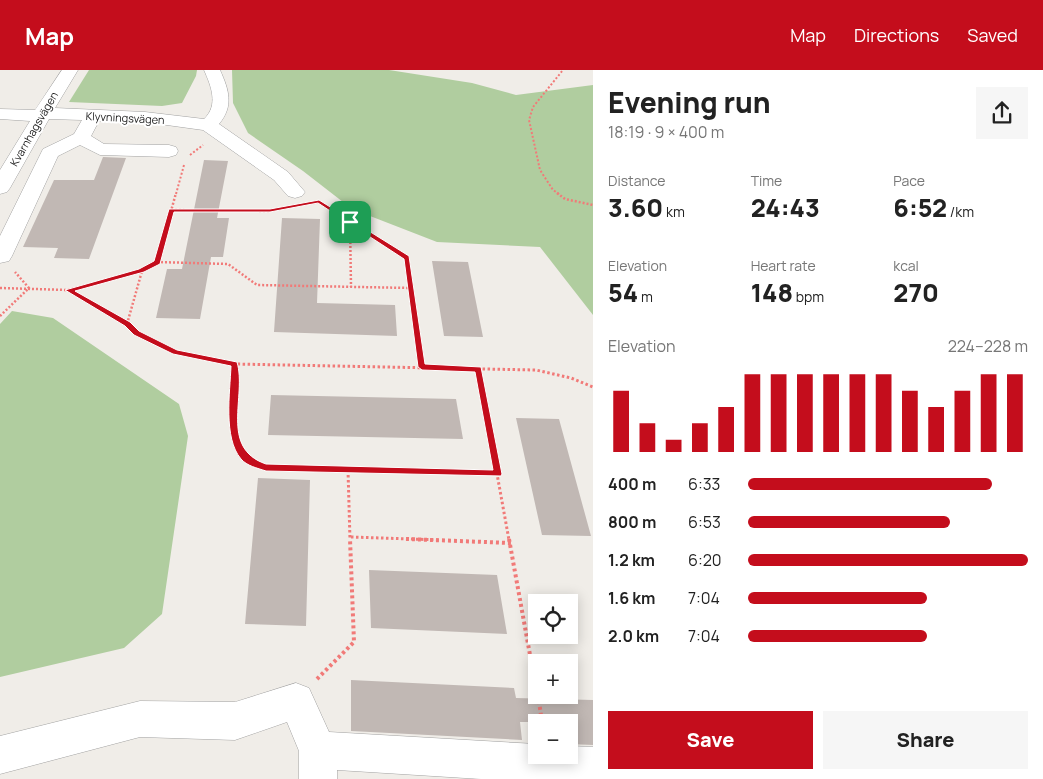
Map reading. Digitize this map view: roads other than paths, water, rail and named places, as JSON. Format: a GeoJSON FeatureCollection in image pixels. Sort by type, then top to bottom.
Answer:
{"type":"FeatureCollection","features":[{"type":"Feature","properties":{"kind":"street","name":"Kvarnhagsvägen"},"geometry":{"type":"LineString","coordinates":[[0,188],[70,70]]}},
{"type":"Feature","properties":{"kind":"street"},"geometry":{"type":"LineString","coordinates":[[208,126],[216,119],[221,110],[220,86],[212,70]]}},
{"type":"Feature","properties":{"kind":"street","name":"Klyvningsvägen"},"geometry":{"type":"LineString","coordinates":[[0,114],[145,117],[208,126],[220,132],[281,176],[291,200]]}},
{"type":"Feature","properties":{"kind":"street"},"geometry":{"type":"LineString","coordinates":[[1,256],[50,153],[82,138],[93,116]]}},
{"type":"Feature","properties":{"kind":"street"},"geometry":{"type":"LineString","coordinates":[[82,138],[100,149],[169,151]]}},
{"type":"Feature","properties":{"kind":"street"},"geometry":{"type":"LineString","coordinates":[[0,755],[140,719],[236,721],[296,701],[318,765],[551,772],[593,766]]}}]}
